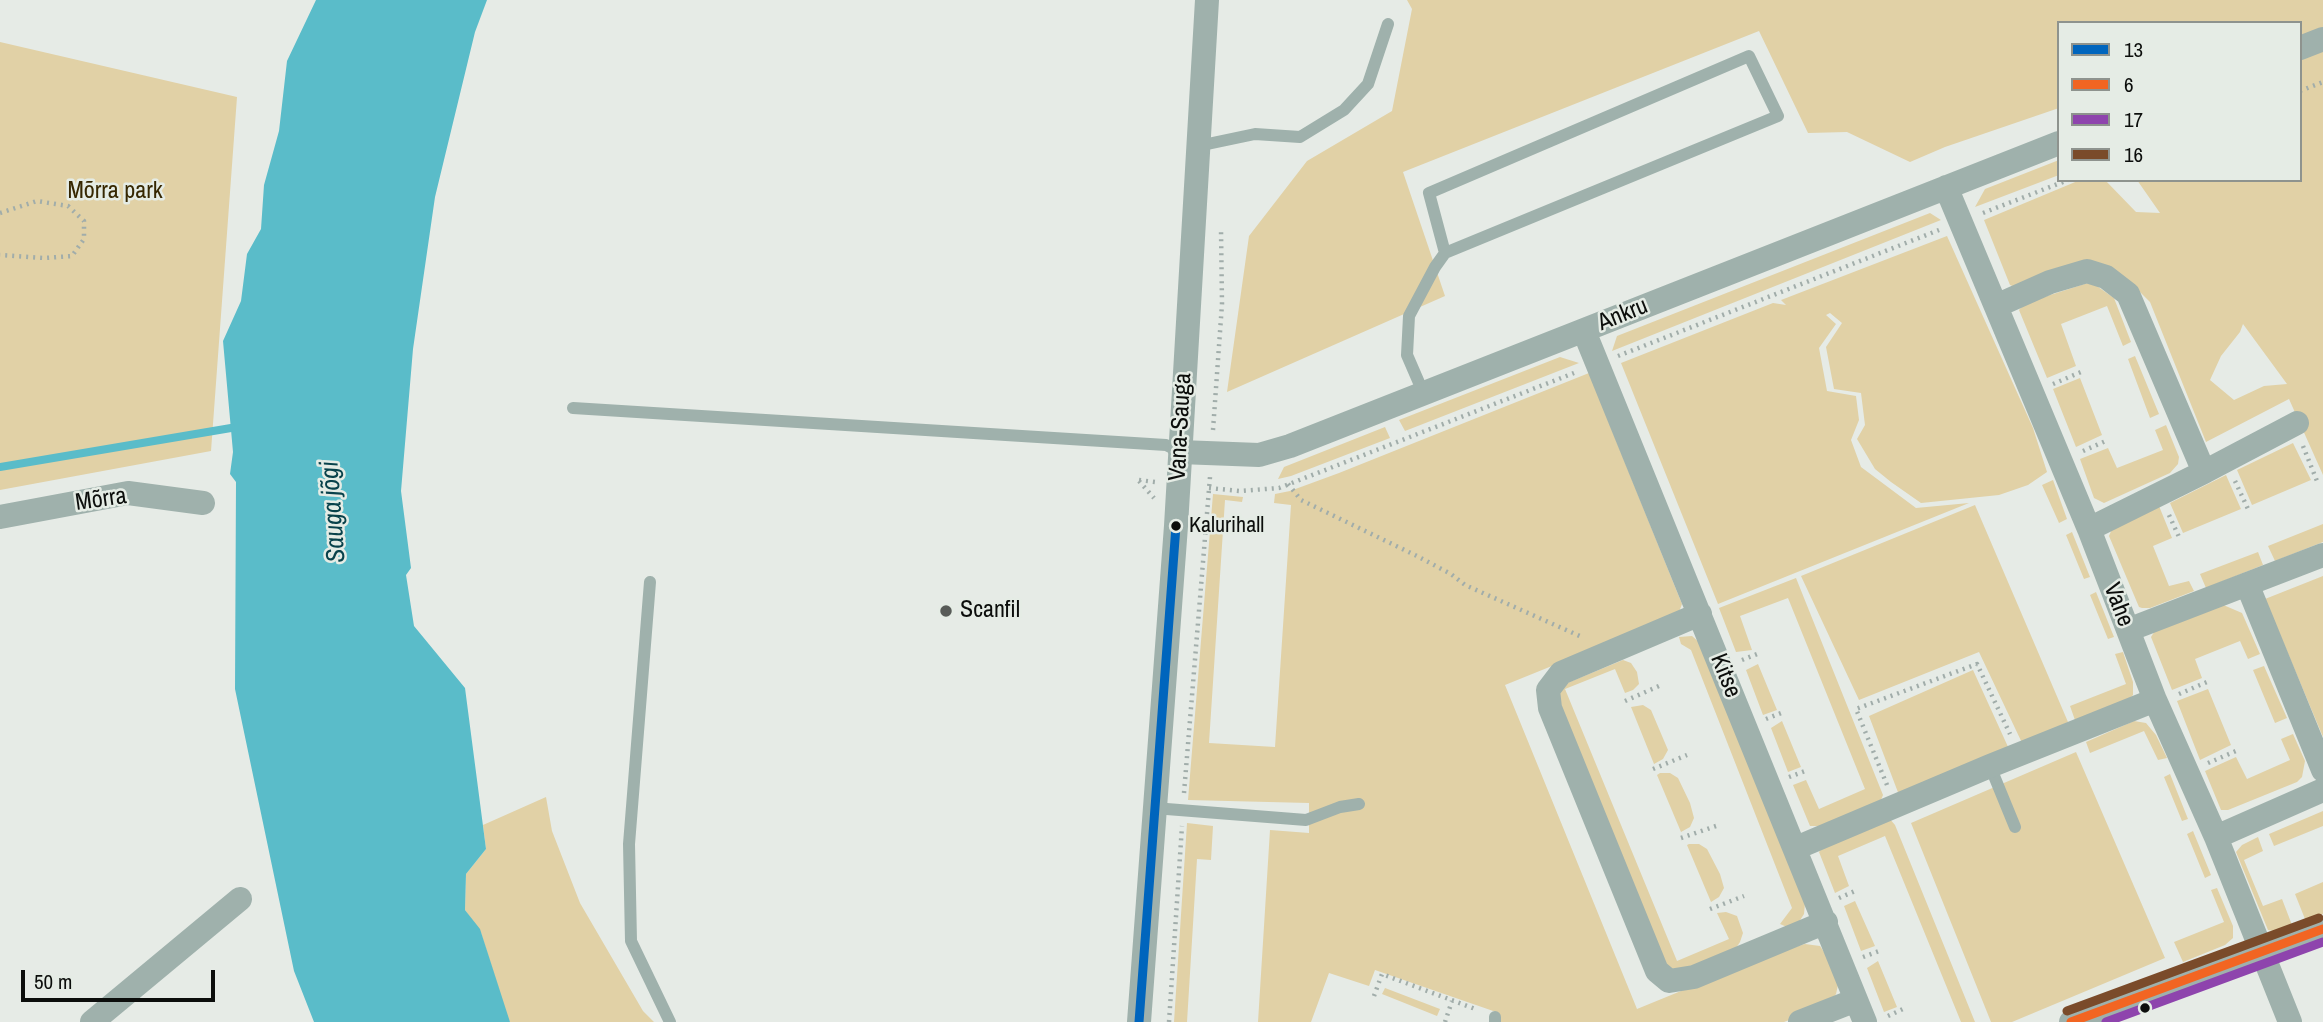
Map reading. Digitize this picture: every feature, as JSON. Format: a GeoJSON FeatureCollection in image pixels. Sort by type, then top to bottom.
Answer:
{"type":"FeatureCollection","features":[{"type":"Feature","properties":{"kind":"street","name":"Vana-Sauga"},"geometry":{"type":"LineString","coordinates":[[1139,1022],[1180,452],[1207,0]]}},
{"type":"Feature","properties":{"kind":"street"},"geometry":{"type":"LineString","coordinates":[[2302,47],[2323,39]]}},
{"type":"Feature","properties":{"kind":"street","name":"Ankru"},"geometry":{"type":"LineString","coordinates":[[1180,452],[1259,455],[1290,446],[2057,145]]}},
{"type":"Feature","properties":{"kind":"street","name":"Vahe"},"geometry":{"type":"LineString","coordinates":[[1946,187],[2089,529],[2128,630],[2162,699],[2290,1022]]}},
{"type":"Feature","properties":{"kind":"street"},"geometry":{"type":"LineString","coordinates":[[1996,306],[2050,282],[2087,271],[2106,277],[2128,294],[2204,472]]}},
{"type":"Feature","properties":{"kind":"street","name":"Kitse"},"geometry":{"type":"LineString","coordinates":[[1584,331],[1796,848],[1830,911],[1868,1013]]}},
{"type":"Feature","properties":{"kind":"street"},"geometry":{"type":"LineString","coordinates":[[2089,529],[2295,424]]}},
{"type":"Feature","properties":{"kind":"street","name":"Mõrra"},"geometry":{"type":"LineString","coordinates":[[0,517],[128,493],[203,503]]}},
{"type":"Feature","properties":{"kind":"street"},"geometry":{"type":"LineString","coordinates":[[2128,630],[2323,555]]}},
{"type":"Feature","properties":{"kind":"street"},"geometry":{"type":"LineString","coordinates":[[2247,584],[2323,770]]}},
{"type":"Feature","properties":{"kind":"street"},"geometry":{"type":"LineString","coordinates":[[1700,614],[1561,673],[1548,691],[1550,708],[1657,971],[1669,981],[1694,977],[1830,911]]}},
{"type":"Feature","properties":{"kind":"street"},"geometry":{"type":"LineString","coordinates":[[1796,848],[1990,765],[2162,699]]}},
{"type":"Feature","properties":{"kind":"street"},"geometry":{"type":"LineString","coordinates":[[2216,837],[2323,790]]}},
{"type":"Feature","properties":{"kind":"street"},"geometry":{"type":"LineString","coordinates":[[95,1021],[240,899]]}},
{"type":"Feature","properties":{"kind":"street"},"geometry":{"type":"LineString","coordinates":[[2071,1022],[2323,929]]}},
{"type":"Feature","properties":{"kind":"street"},"geometry":{"type":"LineString","coordinates":[[1800,1022],[1868,1013]]}},
{"type":"Feature","properties":{"kind":"lane"},"geometry":{"type":"LineString","coordinates":[[1198,146],[1255,134],[1300,136],[1344,110],[1368,84],[1388,24]]}},
{"type":"Feature","properties":{"kind":"lane"},"geometry":{"type":"LineString","coordinates":[[1423,392],[1408,355],[1409,316],[1445,253],[1778,116],[1749,56],[1429,193],[1445,253]]}},
{"type":"Feature","properties":{"kind":"lane"},"geometry":{"type":"LineString","coordinates":[[573,408],[1166,445],[1180,452]]}},
{"type":"Feature","properties":{"kind":"lane"},"geometry":{"type":"LineString","coordinates":[[650,582],[629,844],[631,941],[670,1022]]}},
{"type":"Feature","properties":{"kind":"lane"},"geometry":{"type":"LineString","coordinates":[[1990,765],[2015,827]]}},
{"type":"Feature","properties":{"kind":"lane"},"geometry":{"type":"LineString","coordinates":[[1154,808],[1306,820],[1359,803]]}},
{"type":"Feature","properties":{"kind":"path"},"geometry":{"type":"LineString","coordinates":[[2302,90],[2323,82]]}},
{"type":"Feature","properties":{"kind":"path"},"geometry":{"type":"LineString","coordinates":[[0,212],[37,201],[68,206],[84,221],[84,239],[72,256],[44,258],[0,255]]}},
{"type":"Feature","properties":{"kind":"path"},"geometry":{"type":"LineString","coordinates":[[1169,1022],[1222,304]]}},
{"type":"Feature","properties":{"kind":"path"},"geometry":{"type":"LineString","coordinates":[[2044,388],[2081,372]]}},
{"type":"Feature","properties":{"kind":"path"},"geometry":{"type":"LineString","coordinates":[[2295,424],[2317,481]]}},
{"type":"Feature","properties":{"kind":"path"},"geometry":{"type":"LineString","coordinates":[[2072,455],[2108,440]]}},
{"type":"Feature","properties":{"kind":"path"},"geometry":{"type":"LineString","coordinates":[[1288,484],[1301,500],[1408,551],[1465,584],[1577,634],[1610,653]]}},
{"type":"Feature","properties":{"kind":"path"},"geometry":{"type":"LineString","coordinates":[[1895,806],[1856,709],[1977,664],[2020,754]]}},
{"type":"Feature","properties":{"kind":"path"},"geometry":{"type":"LineString","coordinates":[[2162,699],[2207,682]]}},
{"type":"Feature","properties":{"kind":"path"},"geometry":{"type":"LineString","coordinates":[[1625,701],[1659,686]]}},
{"type":"Feature","properties":{"kind":"path"},"geometry":{"type":"LineString","coordinates":[[2199,767],[2236,751]]}},
{"type":"Feature","properties":{"kind":"path"},"geometry":{"type":"LineString","coordinates":[[1653,769],[1687,755]]}},
{"type":"Feature","properties":{"kind":"path"},"geometry":{"type":"LineString","coordinates":[[1681,838],[1716,826]]}},
{"type":"Feature","properties":{"kind":"path"},"geometry":{"type":"LineString","coordinates":[[1830,911],[1855,891]]}},
{"type":"Feature","properties":{"kind":"path"},"geometry":{"type":"LineString","coordinates":[[1710,909],[1744,895]]}},
{"type":"Feature","properties":{"kind":"path"},"geometry":{"type":"LineString","coordinates":[[1857,959],[1879,951]]}},
{"type":"Feature","properties":{"kind":"path"},"geometry":{"type":"LineString","coordinates":[[1374,996],[1382,974],[1495,1019]]}},
{"type":"Feature","properties":{"kind":"path"},"geometry":{"type":"LineString","coordinates":[[1445,1022],[1452,1001]]}},
{"type":"Feature","properties":{"kind":"path"},"geometry":{"type":"LineString","coordinates":[[1868,1013],[1903,1009]]}},
{"type":"Feature","properties":{"kind":"green space"},"geometry":{"type":"Polygon","coordinates":[[[1407,0],[2323,0],[2323,475],[2289,399],[2206,442],[2150,302],[2140,292],[2120,276],[2017,288],[2010,285],[1984,220],[2075,182],[2107,182],[2136,212],[2160,213],[2138,182],[2302,182],[2302,21],[2057,21],[2057,109],[1945,147],[1910,162],[1847,132],[1808,133],[1759,31],[1403,172],[1445,296],[1227,392],[1249,236],[1307,161],[1392,111],[1412,9],[1407,0]],[[2243,324],[2221,356],[2210,380],[2234,400],[2264,386],[2287,384],[2243,324]]]}},
{"type":"Feature","properties":{"kind":"green space","name":"Mõrra park"},"geometry":{"type":"Polygon","coordinates":[[[0,42],[237,97],[211,451],[0,490],[0,42]]]}},
{"type":"Feature","properties":{"kind":"green space"},"geometry":{"type":"Polygon","coordinates":[[[2057,161],[2057,176],[1975,207],[1985,189],[2057,161]]]}},
{"type":"Feature","properties":{"kind":"green space"},"geometry":{"type":"Polygon","coordinates":[[[1930,213],[1941,220],[1612,351],[1617,336],[1930,213]]]}},
{"type":"Feature","properties":{"kind":"green space"},"geometry":{"type":"Polygon","coordinates":[[[1947,236],[2033,428],[2047,472],[2028,485],[1999,495],[1921,503],[1891,482],[1875,469],[1857,439],[1865,425],[1861,393],[1834,389],[1826,347],[1842,323],[1830,313],[1826,315],[1836,324],[1819,348],[1827,391],[1856,396],[1859,420],[1851,440],[1861,467],[1916,508],[1969,503],[1718,604],[1621,363],[1773,303],[1786,305],[1781,300],[1947,236]]]}},
{"type":"Feature","properties":{"kind":"green space"},"geometry":{"type":"Polygon","coordinates":[[[2091,282],[2114,298],[2131,342],[2123,346],[2107,306],[2061,324],[2076,366],[2047,378],[2019,310],[2025,303],[2091,282]]]}},
{"type":"Feature","properties":{"kind":"green space"},"geometry":{"type":"Polygon","coordinates":[[[2135,356],[2159,414],[2150,418],[2128,359],[2135,356]]]}},
{"type":"Feature","properties":{"kind":"green space"},"geometry":{"type":"Polygon","coordinates":[[[1560,357],[1579,363],[1405,431],[1399,420],[1560,357]]]}},
{"type":"Feature","properties":{"kind":"green space"},"geometry":{"type":"Polygon","coordinates":[[[1589,373],[1682,604],[1679,612],[1663,621],[1505,685],[1637,1009],[1769,955],[1805,944],[1820,946],[1826,955],[1838,985],[1836,994],[1821,1008],[1784,1022],[1500,1022],[1499,1013],[1375,970],[1369,986],[1329,973],[1311,1022],[1258,1022],[1270,830],[1309,833],[1309,803],[1188,800],[1213,494],[1243,497],[1242,502],[1225,500],[1209,743],[1275,747],[1291,505],[1274,503],[1275,494],[1339,473],[1589,373]]]}},
{"type":"Feature","properties":{"kind":"green space"},"geometry":{"type":"Polygon","coordinates":[[[2080,378],[2102,435],[2076,447],[2053,389],[2080,378]]]}},
{"type":"Feature","properties":{"kind":"green space"},"geometry":{"type":"Polygon","coordinates":[[[2166,425],[2179,457],[2178,464],[2170,473],[2104,503],[2094,498],[2080,459],[2108,448],[2117,468],[2163,450],[2155,430],[2166,425]]]}},
{"type":"Feature","properties":{"kind":"green space"},"geometry":{"type":"Polygon","coordinates":[[[1385,427],[1390,438],[1278,479],[1284,467],[1385,427]]]}},
{"type":"Feature","properties":{"kind":"green space"},"geometry":{"type":"Polygon","coordinates":[[[2293,443],[2311,480],[2252,505],[2237,470],[2293,443]]]}},
{"type":"Feature","properties":{"kind":"green space"},"geometry":{"type":"Polygon","coordinates":[[[2226,475],[2241,509],[2183,533],[2170,503],[2226,475]]]}},
{"type":"Feature","properties":{"kind":"green space"},"geometry":{"type":"Polygon","coordinates":[[[2053,480],[2067,519],[2059,523],[2042,485],[2053,480]]]}},
{"type":"Feature","properties":{"kind":"green space"},"geometry":{"type":"Polygon","coordinates":[[[1975,505],[2068,722],[2023,745],[1979,652],[1859,700],[1801,576],[1975,505]]]}},
{"type":"Feature","properties":{"kind":"green space"},"geometry":{"type":"Polygon","coordinates":[[[2159,506],[2172,538],[2153,546],[2169,586],[2189,581],[2194,591],[2150,608],[2142,608],[2139,607],[2109,536],[2112,529],[2159,506]]]}},
{"type":"Feature","properties":{"kind":"green space"},"geometry":{"type":"Polygon","coordinates":[[[2323,524],[2323,542],[2275,561],[2268,546],[2323,524]]]}},
{"type":"Feature","properties":{"kind":"green space"},"geometry":{"type":"Polygon","coordinates":[[[2072,532],[2090,577],[2084,579],[2066,535],[2072,532]]]}},
{"type":"Feature","properties":{"kind":"green space"},"geometry":{"type":"Polygon","coordinates":[[[2258,552],[2263,565],[2206,588],[2200,574],[2258,552]]]}},
{"type":"Feature","properties":{"kind":"green space"},"geometry":{"type":"Polygon","coordinates":[[[2323,576],[2323,737],[2265,599],[2323,576]]]}},
{"type":"Feature","properties":{"kind":"green space"},"geometry":{"type":"Polygon","coordinates":[[[1796,578],[1883,795],[1879,805],[1820,826],[1810,826],[1793,785],[1806,780],[1819,809],[1865,789],[1788,598],[1740,616],[1752,650],[1736,652],[1719,608],[1796,578]]]}},
{"type":"Feature","properties":{"kind":"green space"},"geometry":{"type":"Polygon","coordinates":[[[2096,592],[2114,637],[2108,639],[2090,595],[2096,592]]]}},
{"type":"Feature","properties":{"kind":"green space"},"geometry":{"type":"Polygon","coordinates":[[[2221,604],[2242,613],[2260,654],[2248,659],[2240,641],[2195,659],[2202,678],[2172,690],[2151,637],[2156,629],[2221,604]]]}},
{"type":"Feature","properties":{"kind":"green space"},"geometry":{"type":"Polygon","coordinates":[[[1692,636],[1700,643],[1805,903],[1804,914],[1797,925],[1787,927],[1780,924],[1792,908],[1691,650],[1681,644],[1679,637],[1692,636]]]}},
{"type":"Feature","properties":{"kind":"green space"},"geometry":{"type":"Polygon","coordinates":[[[2123,652],[2133,682],[2133,695],[2127,702],[2076,723],[2070,706],[2126,684],[2115,654],[2123,652]]]}},
{"type":"Feature","properties":{"kind":"green space"},"geometry":{"type":"Polygon","coordinates":[[[1623,660],[1631,663],[1637,672],[1639,684],[1633,690],[1625,693],[1615,669],[1565,689],[1677,961],[1729,939],[1717,913],[1726,912],[1737,916],[1743,933],[1734,951],[1686,971],[1668,968],[1555,697],[1555,688],[1623,660]]]}},
{"type":"Feature","properties":{"kind":"green space"},"geometry":{"type":"Polygon","coordinates":[[[1758,664],[1777,710],[1763,715],[1746,670],[1758,664]]]}},
{"type":"Feature","properties":{"kind":"green space"},"geometry":{"type":"Polygon","coordinates":[[[2264,666],[2287,718],[2275,723],[2253,670],[2264,666]]]}},
{"type":"Feature","properties":{"kind":"green space"},"geometry":{"type":"Polygon","coordinates":[[[1973,670],[2009,749],[1899,795],[1869,716],[1973,670]]]}},
{"type":"Feature","properties":{"kind":"green space"},"geometry":{"type":"Polygon","coordinates":[[[2208,689],[2231,745],[2200,760],[2177,701],[2208,689]]]}},
{"type":"Feature","properties":{"kind":"green space"},"geometry":{"type":"Polygon","coordinates":[[[1643,705],[1651,710],[1668,750],[1663,759],[1654,764],[1631,707],[1643,705]]]}},
{"type":"Feature","properties":{"kind":"green space"},"geometry":{"type":"Polygon","coordinates":[[[1782,721],[1801,767],[1788,772],[1771,728],[1782,721]]]}},
{"type":"Feature","properties":{"kind":"green space"},"geometry":{"type":"Polygon","coordinates":[[[2134,721],[2146,723],[2156,735],[2167,758],[2158,760],[2144,731],[2090,753],[2086,742],[2134,721]]]}},
{"type":"Feature","properties":{"kind":"green space"},"geometry":{"type":"Polygon","coordinates":[[[2293,734],[2305,761],[2302,777],[2297,782],[2228,810],[2221,810],[2205,771],[2236,757],[2247,779],[2290,760],[2281,739],[2293,734]]]}},
{"type":"Feature","properties":{"kind":"green space"},"geometry":{"type":"Polygon","coordinates":[[[2076,752],[2165,958],[2012,1022],[1991,1022],[1911,823],[2076,752]]]}},
{"type":"Feature","properties":{"kind":"green space"},"geometry":{"type":"Polygon","coordinates":[[[1670,773],[1678,778],[1690,803],[1694,818],[1690,827],[1681,832],[1657,775],[1670,773]]]}},
{"type":"Feature","properties":{"kind":"green space"},"geometry":{"type":"Polygon","coordinates":[[[2170,774],[2188,819],[2182,821],[2164,777],[2170,774]]]}},
{"type":"Feature","properties":{"kind":"green space"},"geometry":{"type":"Polygon","coordinates":[[[546,797],[552,831],[580,903],[643,1011],[654,1022],[510,1022],[508,1019],[481,933],[465,910],[466,874],[486,849],[483,825],[546,797]]]}},
{"type":"Feature","properties":{"kind":"green space"},"geometry":{"type":"Polygon","coordinates":[[[2323,811],[2323,826],[2274,846],[2269,834],[2323,811]]]}},
{"type":"Feature","properties":{"kind":"green space"},"geometry":{"type":"Polygon","coordinates":[[[1889,818],[1895,825],[1975,1022],[1961,1022],[1885,836],[1838,856],[1849,886],[1835,893],[1819,852],[1825,844],[1889,818]]]}},
{"type":"Feature","properties":{"kind":"green space"},"geometry":{"type":"Polygon","coordinates":[[[1187,823],[1213,826],[1211,860],[1197,859],[1187,1022],[1174,1022],[1187,823]]]}},
{"type":"Feature","properties":{"kind":"green space"},"geometry":{"type":"Polygon","coordinates":[[[2193,831],[2211,875],[2205,878],[2187,834],[2193,831]]]}},
{"type":"Feature","properties":{"kind":"green space"},"geometry":{"type":"Polygon","coordinates":[[[2258,837],[2263,851],[2244,860],[2263,906],[2282,899],[2292,925],[2274,931],[2268,930],[2236,852],[2242,845],[2258,837]]]}},
{"type":"Feature","properties":{"kind":"green space"},"geometry":{"type":"Polygon","coordinates":[[[1699,844],[1707,849],[1720,874],[1724,888],[1719,897],[1711,902],[1687,845],[1699,844]]]}},
{"type":"Feature","properties":{"kind":"green space"},"geometry":{"type":"Polygon","coordinates":[[[2323,882],[2323,914],[2305,919],[2295,894],[2323,882]]]}},
{"type":"Feature","properties":{"kind":"green space"},"geometry":{"type":"Polygon","coordinates":[[[2217,888],[2233,926],[2233,938],[2225,945],[2183,962],[2174,942],[2224,922],[2211,890],[2217,888]]]}},
{"type":"Feature","properties":{"kind":"green space"},"geometry":{"type":"Polygon","coordinates":[[[1855,901],[1875,946],[1861,951],[1844,906],[1855,901]]]}},
{"type":"Feature","properties":{"kind":"green space"},"geometry":{"type":"Polygon","coordinates":[[[1878,961],[1897,1007],[1884,1012],[1867,968],[1878,961]]]}},
{"type":"Feature","properties":{"kind":"green space"},"geometry":{"type":"Polygon","coordinates":[[[1385,988],[1440,1009],[1437,1016],[1382,994],[1385,988]]]}},
{"type":"Feature","properties":{"kind":"water","name":"Sauga jõgi"},"geometry":{"type":"Polygon","coordinates":[[[316,0],[487,0],[475,32],[435,197],[413,349],[401,491],[411,568],[406,575],[414,626],[465,688],[486,849],[466,874],[465,910],[480,929],[510,1022],[314,1022],[294,971],[235,689],[236,482],[230,474],[233,452],[223,341],[241,301],[247,254],[261,229],[264,185],[279,131],[287,61],[316,0]]]}},
{"type":"Feature","properties":{"kind":"waterway"},"geometry":{"type":"LineString","coordinates":[[0,467],[231,428]]}},
{"type":"Feature","properties":{"kind":"transit line","name":"13"},"geometry":{"type":"LineString","coordinates":[[1139,1022],[1176,526]]}},
{"type":"Feature","properties":{"kind":"transit line","name":"16"},"geometry":{"type":"LineString","coordinates":[[2067,1011],[2319,918]]}},
{"type":"Feature","properties":{"kind":"transit line","name":"6"},"geometry":{"type":"LineString","coordinates":[[2071,1022],[2323,929]]}},
{"type":"Feature","properties":{"kind":"transit line","name":"17"},"geometry":{"type":"LineString","coordinates":[[2106,1022],[2323,942]]}},
{"type":"Feature","properties":{"kind":"place","name":"Kalurihall"},"geometry":{"type":"Point","coordinates":[1176,526]}},
{"type":"Feature","properties":{"kind":"place","name":"Scanfil"},"geometry":{"type":"Point","coordinates":[946,611]}}]}
